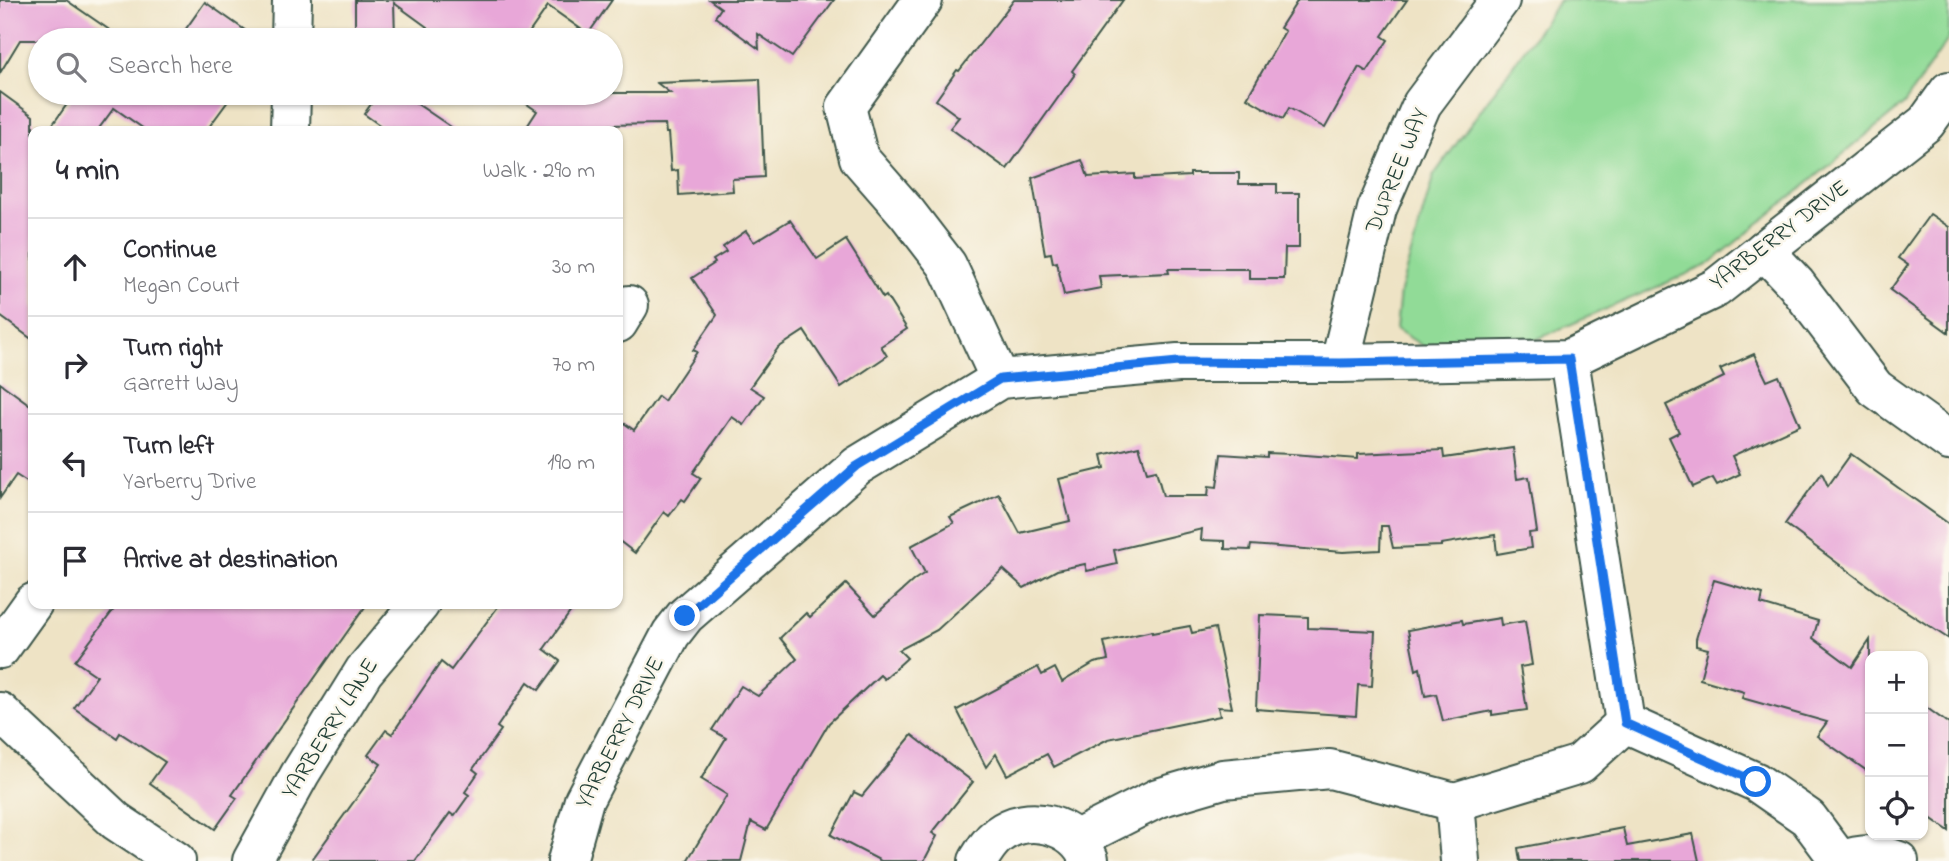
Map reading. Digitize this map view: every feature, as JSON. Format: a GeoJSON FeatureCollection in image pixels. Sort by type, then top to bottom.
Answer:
{"type":"FeatureCollection","features":[{"type":"Feature","properties":{"kind":"street"},"geometry":{"type":"LineString","coordinates":[[291,28],[292,0]]}},
{"type":"Feature","properties":{"kind":"street"},"geometry":{"type":"LineString","coordinates":[[923,0],[846,107],[859,158],[907,213],[947,265],[1000,379]]}},
{"type":"Feature","properties":{"kind":"street","name":"DUPREE WAY"},"geometry":{"type":"LineString","coordinates":[[1340,363],[1377,209],[1422,104],[1500,0]]}},
{"type":"Feature","properties":{"kind":"street","name":"YARBERRY DRIVE"},"geometry":{"type":"LineString","coordinates":[[567,861],[584,800],[671,634],[685,616],[857,466],[1000,379],[1178,362],[1340,363],[1569,359],[1716,288],[1926,123],[1949,91]]}},
{"type":"Feature","properties":{"kind":"street"},"geometry":{"type":"LineString","coordinates":[[290,126],[291,105]]}},
{"type":"Feature","properties":{"kind":"street"},"geometry":{"type":"LineString","coordinates":[[1764,250],[1796,284],[1875,388],[1949,442]]}},
{"type":"Feature","properties":{"kind":"street"},"geometry":{"type":"LineString","coordinates":[[1569,359],[1625,723]]}},
{"type":"Feature","properties":{"kind":"street"},"geometry":{"type":"LineString","coordinates":[[0,649],[29,609]]}},
{"type":"Feature","properties":{"kind":"street","name":"YARBERRY LANE"},"geometry":{"type":"LineString","coordinates":[[252,861],[300,774],[364,671],[416,609]]}},
{"type":"Feature","properties":{"kind":"street"},"geometry":{"type":"LineString","coordinates":[[0,712],[116,821],[176,861]]}},
{"type":"Feature","properties":{"kind":"street"},"geometry":{"type":"LineString","coordinates":[[978,861],[986,846],[999,834],[1030,823],[1047,824],[1063,830],[1083,850],[1158,798],[1223,779],[1330,769],[1455,802],[1580,765],[1625,723]]}},
{"type":"Feature","properties":{"kind":"street"},"geometry":{"type":"LineString","coordinates":[[1625,723],[1756,782],[1808,818],[1840,861],[1859,855],[1880,854],[1899,861]]}},
{"type":"Feature","properties":{"kind":"street"},"geometry":{"type":"LineString","coordinates":[[1455,802],[1460,861]]}},
{"type":"Feature","properties":{"kind":"green space"},"geometry":{"type":"Polygon","coordinates":[[[1560,0],[1949,0],[1949,38],[1904,104],[1708,265],[1535,340],[1426,348],[1396,329],[1400,291],[1434,175],[1560,0]]]}},
{"type":"Feature","properties":{"kind":"building"},"geometry":{"type":"Polygon","coordinates":[[[0,0],[66,0],[107,28],[28,28],[28,40],[20,40],[0,73],[0,0]]]}},
{"type":"Feature","properties":{"kind":"building"},"geometry":{"type":"Polygon","coordinates":[[[355,0],[612,0],[592,28],[579,28],[548,6],[532,28],[428,28],[394,3],[395,28],[355,28],[355,0]]]}},
{"type":"Feature","properties":{"kind":"building"},"geometry":{"type":"Polygon","coordinates":[[[710,0],[834,0],[792,57],[758,34],[759,49],[715,17],[721,8],[710,0]]]}},
{"type":"Feature","properties":{"kind":"building"},"geometry":{"type":"Polygon","coordinates":[[[1014,0],[1123,0],[1072,71],[1075,74],[1007,169],[950,128],[959,117],[936,100],[1014,0]]]}},
{"type":"Feature","properties":{"kind":"building"},"geometry":{"type":"Polygon","coordinates":[[[1298,0],[1407,0],[1382,36],[1388,40],[1367,72],[1359,67],[1325,128],[1289,108],[1283,119],[1247,98],[1285,31],[1280,28],[1298,0]]]}},
{"type":"Feature","properties":{"kind":"building"},"geometry":{"type":"Polygon","coordinates":[[[205,2],[242,28],[187,28],[205,2]]]}},
{"type":"Feature","properties":{"kind":"building"},"geometry":{"type":"Polygon","coordinates":[[[760,79],[764,177],[732,179],[733,191],[679,195],[678,170],[671,171],[665,124],[527,126],[537,111],[528,105],[623,105],[623,93],[670,93],[657,83],[760,79]]]}},
{"type":"Feature","properties":{"kind":"building"},"geometry":{"type":"Polygon","coordinates":[[[0,92],[33,116],[33,126],[28,126],[28,336],[0,316],[0,92]]]}},
{"type":"Feature","properties":{"kind":"building"},"geometry":{"type":"Polygon","coordinates":[[[66,105],[225,105],[210,126],[140,126],[114,108],[101,126],[52,126],[66,105]]]}},
{"type":"Feature","properties":{"kind":"building"},"geometry":{"type":"Polygon","coordinates":[[[370,105],[419,105],[450,126],[381,126],[364,114],[370,105]]]}},
{"type":"Feature","properties":{"kind":"building"},"geometry":{"type":"Polygon","coordinates":[[[1082,160],[1088,177],[1135,174],[1135,179],[1190,176],[1190,173],[1239,173],[1239,184],[1277,184],[1277,193],[1299,193],[1299,248],[1285,248],[1284,279],[1249,279],[1249,269],[1168,269],[1169,273],[1099,276],[1101,288],[1064,295],[1057,262],[1053,263],[1051,253],[1045,254],[1032,178],[1082,160]]]}},
{"type":"Feature","properties":{"kind":"building"},"geometry":{"type":"Polygon","coordinates":[[[1930,214],[1949,227],[1949,333],[1890,290],[1908,265],[1898,258],[1930,214]]]}},
{"type":"Feature","properties":{"kind":"building"},"geometry":{"type":"Polygon","coordinates":[[[790,220],[817,259],[846,240],[883,298],[886,296],[907,329],[881,346],[887,356],[841,387],[804,331],[778,348],[750,387],[764,396],[744,425],[732,417],[693,473],[701,478],[685,501],[682,499],[669,516],[664,512],[635,553],[623,544],[623,422],[634,430],[658,396],[664,401],[697,352],[693,350],[717,315],[692,278],[715,263],[713,260],[726,252],[723,247],[746,231],[754,242],[790,220]]]}},
{"type":"Feature","properties":{"kind":"building"},"geometry":{"type":"Polygon","coordinates":[[[1754,354],[1767,381],[1779,376],[1800,425],[1732,456],[1740,474],[1717,485],[1713,478],[1693,487],[1669,437],[1679,432],[1666,405],[1724,377],[1720,369],[1754,354]]]}},
{"type":"Feature","properties":{"kind":"building"},"geometry":{"type":"Polygon","coordinates":[[[0,383],[28,403],[28,483],[16,475],[0,498],[0,383]]]}},
{"type":"Feature","properties":{"kind":"building"},"geometry":{"type":"Polygon","coordinates":[[[1139,446],[1147,472],[1156,470],[1163,496],[1208,496],[1209,486],[1217,487],[1221,454],[1267,457],[1267,453],[1358,459],[1358,454],[1443,450],[1444,458],[1513,448],[1517,479],[1529,477],[1537,532],[1529,533],[1531,548],[1497,554],[1495,535],[1441,546],[1393,548],[1388,526],[1381,526],[1380,550],[1343,552],[1251,545],[1250,550],[1225,549],[1225,541],[1201,540],[1202,529],[1114,550],[1117,564],[1087,571],[1085,564],[1057,570],[1024,588],[1003,569],[937,630],[899,650],[907,658],[884,679],[880,675],[829,723],[766,830],[751,822],[741,861],[687,861],[727,795],[701,779],[726,738],[712,730],[741,686],[758,696],[797,659],[780,638],[806,613],[810,617],[846,584],[875,615],[925,573],[911,546],[954,523],[950,517],[999,494],[1020,533],[1070,521],[1059,479],[1105,468],[1102,455],[1139,446]]]}},
{"type":"Feature","properties":{"kind":"building"},"geometry":{"type":"Polygon","coordinates":[[[1851,454],[1949,524],[1949,639],[1875,591],[1785,524],[1822,473],[1828,486],[1851,454]]]}},
{"type":"Feature","properties":{"kind":"building"},"geometry":{"type":"Polygon","coordinates":[[[1714,580],[1763,594],[1761,604],[1818,621],[1813,638],[1852,667],[1870,640],[1870,651],[1865,651],[1865,770],[1817,736],[1827,722],[1742,698],[1744,692],[1700,679],[1708,649],[1696,646],[1714,580]]]}},
{"type":"Feature","properties":{"kind":"building"},"geometry":{"type":"Polygon","coordinates":[[[114,609],[363,609],[232,795],[237,798],[215,829],[150,783],[165,762],[120,733],[117,738],[74,708],[97,676],[75,661],[114,609]]]}},
{"type":"Feature","properties":{"kind":"building"},"geometry":{"type":"Polygon","coordinates":[[[496,609],[572,609],[544,649],[560,661],[539,690],[528,682],[497,727],[501,730],[473,769],[478,773],[465,792],[469,795],[454,816],[450,813],[415,861],[311,861],[381,764],[368,755],[386,730],[392,734],[441,662],[451,670],[496,609]]]}},
{"type":"Feature","properties":{"kind":"building"},"geometry":{"type":"Polygon","coordinates":[[[1260,615],[1308,617],[1308,628],[1375,631],[1372,686],[1358,685],[1356,716],[1256,709],[1260,615]]]}},
{"type":"Feature","properties":{"kind":"building"},"geometry":{"type":"Polygon","coordinates":[[[1500,618],[1501,625],[1525,621],[1532,665],[1520,667],[1527,710],[1492,715],[1492,711],[1443,721],[1436,694],[1425,696],[1420,668],[1416,670],[1408,630],[1462,620],[1463,624],[1500,618]]]}},
{"type":"Feature","properties":{"kind":"building"},"geometry":{"type":"Polygon","coordinates":[[[1190,626],[1192,633],[1215,628],[1232,708],[1218,707],[1220,716],[1108,739],[1054,767],[1047,754],[1007,775],[996,754],[986,767],[957,710],[1038,667],[1042,675],[1055,668],[1062,682],[1094,663],[1108,660],[1104,642],[1190,626]]]}},
{"type":"Feature","properties":{"kind":"building"},"geometry":{"type":"Polygon","coordinates":[[[1928,709],[1949,724],[1949,831],[1928,816],[1928,709]]]}},
{"type":"Feature","properties":{"kind":"building"},"geometry":{"type":"Polygon","coordinates":[[[912,735],[973,782],[932,833],[937,836],[924,861],[881,861],[831,835],[854,792],[862,796],[912,735]]]}},
{"type":"Feature","properties":{"kind":"building"},"geometry":{"type":"Polygon","coordinates":[[[1623,828],[1627,846],[1693,834],[1699,861],[1520,861],[1518,848],[1623,828]]]}},
{"type":"Feature","properties":{"kind":"route"},"geometry":{"type":"LineString","coordinates":[[685,616],[857,466],[1000,379],[1178,362],[1340,363],[1569,359],[1625,723],[1756,782]]}}]}
